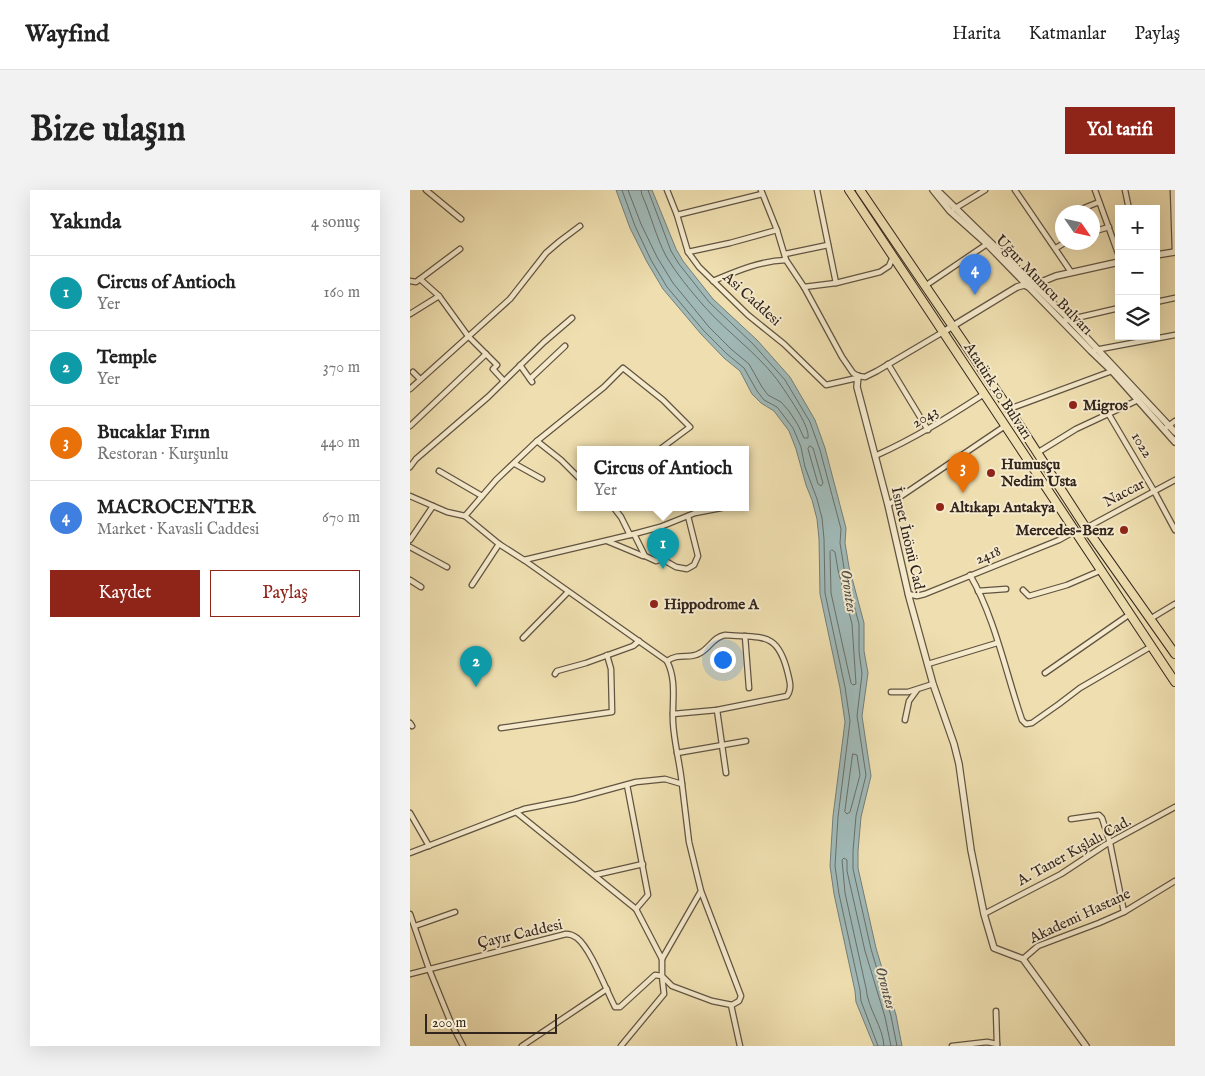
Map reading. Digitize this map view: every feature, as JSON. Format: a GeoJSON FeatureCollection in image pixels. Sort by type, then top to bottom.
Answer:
{"type":"FeatureCollection","features":[{"type":"Feature","properties":{"kind":"highway","name":"Atatürk 10 Bulvarı"},"geometry":{"type":"LineString","coordinates":[[849,190],[1175,682]]}},
{"type":"Feature","properties":{"kind":"highway","name":"Atatürk 10 Bulvarı"},"geometry":{"type":"LineString","coordinates":[[860,190],[1009,409],[1086,528],[1175,654]]}},
{"type":"Feature","properties":{"kind":"street"},"geometry":{"type":"LineString","coordinates":[[426,190],[461,219]]}},
{"type":"Feature","properties":{"kind":"street","name":"Asi Caddesi"},"geometry":{"type":"LineString","coordinates":[[667,190],[688,252],[713,281],[748,315],[784,344],[826,385],[857,377]]}},
{"type":"Feature","properties":{"kind":"street"},"geometry":{"type":"LineString","coordinates":[[817,190],[836,282]]}},
{"type":"Feature","properties":{"kind":"street","name":"Uğur Mumcu Bulvarı"},"geometry":{"type":"LineString","coordinates":[[933,190],[1098,350],[1166,428],[1175,442]]}},
{"type":"Feature","properties":{"kind":"street","name":"Uğur Mumcu Bulvarı"},"geometry":{"type":"LineString","coordinates":[[937,190],[987,244],[1032,286]]}},
{"type":"Feature","properties":{"kind":"street"},"geometry":{"type":"LineString","coordinates":[[953,209],[985,190]]}},
{"type":"Feature","properties":{"kind":"street"},"geometry":{"type":"LineString","coordinates":[[1015,190],[1055,247]]}},
{"type":"Feature","properties":{"kind":"street"},"geometry":{"type":"LineString","coordinates":[[1095,190],[1117,250]]}},
{"type":"Feature","properties":{"kind":"street"},"geometry":{"type":"LineString","coordinates":[[1125,190],[1128,205]]}},
{"type":"Feature","properties":{"kind":"street"},"geometry":{"type":"LineString","coordinates":[[1160,254],[1175,252],[1173,190]]}},
{"type":"Feature","properties":{"kind":"street"},"geometry":{"type":"LineString","coordinates":[[677,215],[761,192]]}},
{"type":"Feature","properties":{"kind":"street","name":"İsmet İnönü Cad."},"geometry":{"type":"LineString","coordinates":[[761,192],[786,257],[842,356],[857,377],[857,387],[888,505],[908,594],[933,684],[959,764],[971,850],[984,914],[994,948],[1023,959]]}},
{"type":"Feature","properties":{"kind":"street"},"geometry":{"type":"LineString","coordinates":[[1092,205],[1099,202]]}},
{"type":"Feature","properties":{"kind":"street"},"geometry":{"type":"LineString","coordinates":[[410,389],[510,299],[546,254],[580,226]]}},
{"type":"Feature","properties":{"kind":"street"},"geometry":{"type":"LineString","coordinates":[[1100,230],[1109,227]]}},
{"type":"Feature","properties":{"kind":"street"},"geometry":{"type":"LineString","coordinates":[[688,252],[777,230]]}},
{"type":"Feature","properties":{"kind":"street"},"geometry":{"type":"LineString","coordinates":[[925,286],[987,244]]}},
{"type":"Feature","properties":{"kind":"street"},"geometry":{"type":"LineString","coordinates":[[713,281],[771,260],[828,245]]}},
{"type":"Feature","properties":{"kind":"street"},"geometry":{"type":"LineString","coordinates":[[410,281],[416,282],[460,249]]}},
{"type":"Feature","properties":{"kind":"street"},"geometry":{"type":"LineString","coordinates":[[1057,250],[1071,272]]}},
{"type":"Feature","properties":{"kind":"street"},"geometry":{"type":"LineString","coordinates":[[804,287],[844,282],[880,272],[889,266],[893,257]]}},
{"type":"Feature","properties":{"kind":"street"},"geometry":{"type":"LineString","coordinates":[[857,377],[865,377],[888,364],[1016,287],[1032,286],[1056,276],[1115,263]]}},
{"type":"Feature","properties":{"kind":"street"},"geometry":{"type":"LineString","coordinates":[[420,279],[439,296],[468,336],[497,365],[493,369],[504,381]]}},
{"type":"Feature","properties":{"kind":"street"},"geometry":{"type":"LineString","coordinates":[[410,314],[439,296]]}},
{"type":"Feature","properties":{"kind":"street"},"geometry":{"type":"LineString","coordinates":[[1160,301],[1175,298]]}},
{"type":"Feature","properties":{"kind":"street"},"geometry":{"type":"LineString","coordinates":[[1066,321],[1115,309]]}},
{"type":"Feature","properties":{"kind":"street"},"geometry":{"type":"LineString","coordinates":[[410,467],[416,459],[572,318]]}},
{"type":"Feature","properties":{"kind":"street","name":"Uğur Mumcu Bulvarı"},"geometry":{"type":"LineString","coordinates":[[1066,321],[1091,351],[1112,370],[1138,400],[1166,428],[1175,432]]}},
{"type":"Feature","properties":{"kind":"street"},"geometry":{"type":"LineString","coordinates":[[1091,351],[1175,335]]}},
{"type":"Feature","properties":{"kind":"street"},"geometry":{"type":"LineString","coordinates":[[520,365],[531,381],[565,346]]}},
{"type":"Feature","properties":{"kind":"street"},"geometry":{"type":"LineString","coordinates":[[410,426],[486,354]]}},
{"type":"Feature","properties":{"kind":"street"},"geometry":{"type":"LineString","coordinates":[[888,364],[928,430]]}},
{"type":"Feature","properties":{"kind":"street"},"geometry":{"type":"LineString","coordinates":[[464,516],[496,480],[515,464],[537,441],[604,387],[624,368],[663,400],[690,427],[664,446]]}},
{"type":"Feature","properties":{"kind":"street"},"geometry":{"type":"LineString","coordinates":[[1009,409],[1112,370]]}},
{"type":"Feature","properties":{"kind":"street"},"geometry":{"type":"LineString","coordinates":[[413,372],[420,379]]}},
{"type":"Feature","properties":{"kind":"street","name":"2043"},"geometry":{"type":"LineString","coordinates":[[875,456],[928,430],[984,394]]}},
{"type":"Feature","properties":{"kind":"street"},"geometry":{"type":"LineString","coordinates":[[1037,453],[1076,429],[1138,400]]}},
{"type":"Feature","properties":{"kind":"street","name":"1022"},"geometry":{"type":"LineString","coordinates":[[1108,413],[1175,530]]}},
{"type":"Feature","properties":{"kind":"street"},"geometry":{"type":"LineString","coordinates":[[1166,428],[1175,421]]}},
{"type":"Feature","properties":{"kind":"street"},"geometry":{"type":"LineString","coordinates":[[888,505],[1005,426]]}},
{"type":"Feature","properties":{"kind":"street"},"geometry":{"type":"LineString","coordinates":[[537,441],[577,476]]}},
{"type":"Feature","properties":{"kind":"street"},"geometry":{"type":"LineString","coordinates":[[515,464],[542,479]]}},
{"type":"Feature","properties":{"kind":"street"},"geometry":{"type":"LineString","coordinates":[[438,471],[482,496]]}},
{"type":"Feature","properties":{"kind":"street","name":"Naccar"},"geometry":{"type":"LineString","coordinates":[[1086,528],[1175,480]]}},
{"type":"Feature","properties":{"kind":"street"},"geometry":{"type":"LineString","coordinates":[[410,496],[464,516],[499,544],[667,661],[672,670],[674,685],[673,714],[689,842],[701,892],[741,996],[738,1002],[731,1005],[712,1001],[672,986],[662,976]]}},
{"type":"Feature","properties":{"kind":"street"},"geometry":{"type":"LineString","coordinates":[[410,540],[433,506]]}},
{"type":"Feature","properties":{"kind":"street"},"geometry":{"type":"LineString","coordinates":[[617,511],[622,516],[645,556]]}},
{"type":"Feature","properties":{"kind":"street"},"geometry":{"type":"LineString","coordinates":[[524,560],[660,527],[688,516],[709,511]]}},
{"type":"Feature","properties":{"kind":"street"},"geometry":{"type":"LineString","coordinates":[[606,540],[656,561],[662,558],[676,567],[687,569],[694,565],[698,556],[688,516]]}},
{"type":"Feature","properties":{"kind":"street","name":"2418"},"geometry":{"type":"LineString","coordinates":[[908,594],[918,596],[925,594],[1059,540],[1075,531]]}},
{"type":"Feature","properties":{"kind":"street"},"geometry":{"type":"LineString","coordinates":[[472,585],[499,544]]}},
{"type":"Feature","properties":{"kind":"street"},"geometry":{"type":"LineString","coordinates":[[410,547],[447,567]]}},
{"type":"Feature","properties":{"kind":"street"},"geometry":{"type":"LineString","coordinates":[[1022,590],[1029,596],[1102,570]]}},
{"type":"Feature","properties":{"kind":"street"},"geometry":{"type":"LineString","coordinates":[[970,575],[992,623],[1022,720],[1026,724],[1032,723],[1105,672],[1152,646]]}},
{"type":"Feature","properties":{"kind":"street"},"geometry":{"type":"LineString","coordinates":[[410,580],[421,587]]}},
{"type":"Feature","properties":{"kind":"street"},"geometry":{"type":"LineString","coordinates":[[978,591],[1006,589]]}},
{"type":"Feature","properties":{"kind":"street"},"geometry":{"type":"LineString","coordinates":[[523,638],[568,592]]}},
{"type":"Feature","properties":{"kind":"street"},"geometry":{"type":"LineString","coordinates":[[1150,619],[1175,604]]}},
{"type":"Feature","properties":{"kind":"street"},"geometry":{"type":"LineString","coordinates":[[1045,673],[1130,614]]}},
{"type":"Feature","properties":{"kind":"street"},"geometry":{"type":"LineString","coordinates":[[667,661],[678,655],[698,655],[718,636],[745,636],[768,639],[778,647],[791,688],[787,696],[717,710],[673,714]]}},
{"type":"Feature","properties":{"kind":"street"},"geometry":{"type":"LineString","coordinates":[[745,636],[749,688]]}},
{"type":"Feature","properties":{"kind":"street"},"geometry":{"type":"LineString","coordinates":[[555,674],[558,671],[633,646],[639,641]]}},
{"type":"Feature","properties":{"kind":"street"},"geometry":{"type":"LineString","coordinates":[[928,664],[997,643]]}},
{"type":"Feature","properties":{"kind":"street"},"geometry":{"type":"LineString","coordinates":[[501,728],[612,712],[611,669],[607,655]]}},
{"type":"Feature","properties":{"kind":"street"},"geometry":{"type":"LineString","coordinates":[[890,692],[908,692],[933,684]]}},
{"type":"Feature","properties":{"kind":"street"},"geometry":{"type":"LineString","coordinates":[[905,720],[909,701],[917,689]]}},
{"type":"Feature","properties":{"kind":"street"},"geometry":{"type":"LineString","coordinates":[[717,710],[726,773]]}},
{"type":"Feature","properties":{"kind":"street"},"geometry":{"type":"LineString","coordinates":[[678,754],[746,741]]}},
{"type":"Feature","properties":{"kind":"street"},"geometry":{"type":"LineString","coordinates":[[410,853],[524,808],[574,799],[627,785],[665,779],[682,784]]}},
{"type":"Feature","properties":{"kind":"street"},"geometry":{"type":"LineString","coordinates":[[627,785],[648,895],[636,909]]}},
{"type":"Feature","properties":{"kind":"street","name":"A. Taner Kışlalı Cad."},"geometry":{"type":"LineString","coordinates":[[984,914],[1061,874],[1110,843],[1175,807]]}},
{"type":"Feature","properties":{"kind":"street"},"geometry":{"type":"LineString","coordinates":[[516,812],[636,909],[662,959],[664,994],[621,1046]]}},
{"type":"Feature","properties":{"kind":"street"},"geometry":{"type":"LineString","coordinates":[[410,813],[429,846]]}},
{"type":"Feature","properties":{"kind":"street"},"geometry":{"type":"LineString","coordinates":[[1071,819],[1099,815],[1110,843],[1124,912]]}},
{"type":"Feature","properties":{"kind":"street"},"geometry":{"type":"LineString","coordinates":[[595,875],[643,864]]}},
{"type":"Feature","properties":{"kind":"street","name":"Akademi Hastane"},"geometry":{"type":"LineString","coordinates":[[1023,959],[1038,946],[1124,912],[1175,881]]}},
{"type":"Feature","properties":{"kind":"street"},"geometry":{"type":"LineString","coordinates":[[662,959],[701,892]]}},
{"type":"Feature","properties":{"kind":"street"},"geometry":{"type":"LineString","coordinates":[[415,926],[455,912]]}},
{"type":"Feature","properties":{"kind":"street"},"geometry":{"type":"LineString","coordinates":[[410,915],[429,969],[463,1046]]}},
{"type":"Feature","properties":{"kind":"street","name":"Çayır Caddesi"},"geometry":{"type":"LineString","coordinates":[[410,974],[566,934],[572,935],[583,945],[608,989],[615,1006],[620,1008],[655,975],[662,976]]}},
{"type":"Feature","properties":{"kind":"street"},"geometry":{"type":"LineString","coordinates":[[1023,959],[1086,1046]]}},
{"type":"Feature","properties":{"kind":"street"},"geometry":{"type":"LineString","coordinates":[[522,1046],[608,989]]}},
{"type":"Feature","properties":{"kind":"street"},"geometry":{"type":"LineString","coordinates":[[731,1005],[740,1046]]}},
{"type":"Feature","properties":{"kind":"street"},"geometry":{"type":"LineString","coordinates":[[952,1046],[987,1042],[997,1045],[996,1010]]}},
{"type":"Feature","properties":{"kind":"water","name":"Orontes"},"geometry":{"type":"Polygon","coordinates":[[[616,190],[652,190],[676,249],[683,261],[713,299],[757,340],[790,377],[815,420],[825,448],[846,528],[845,543],[849,567],[864,623],[864,651],[868,673],[862,716],[871,776],[861,817],[858,868],[876,948],[896,1015],[902,1046],[874,1046],[856,1002],[834,894],[830,866],[833,816],[845,722],[840,688],[820,594],[817,519],[796,449],[789,431],[774,411],[761,403],[752,394],[740,371],[724,358],[701,334],[663,289],[630,228],[616,190]]]}},
{"type":"Feature","properties":{"kind":"place","name":"MACROCENTER"},"geometry":{"type":"Point","coordinates":[975,295]}},
{"type":"Feature","properties":{"kind":"place","name":"Migros"},"geometry":{"type":"Point","coordinates":[1073,405]}},
{"type":"Feature","properties":{"kind":"place","name":"Humusçu Nedim Usta"},"geometry":{"type":"Point","coordinates":[991,473]}},
{"type":"Feature","properties":{"kind":"place","name":"Bucaklar Fırın"},"geometry":{"type":"Point","coordinates":[963,493]}},
{"type":"Feature","properties":{"kind":"place","name":"Altıkapı Antakya"},"geometry":{"type":"Point","coordinates":[940,507]}},
{"type":"Feature","properties":{"kind":"place","name":"Mercedes-Benz"},"geometry":{"type":"Point","coordinates":[1124,530]}},
{"type":"Feature","properties":{"kind":"place","name":"Circus of Antioch"},"geometry":{"type":"Point","coordinates":[663,569]}},
{"type":"Feature","properties":{"kind":"place","name":"Hippodrome A"},"geometry":{"type":"Point","coordinates":[654,604]}},
{"type":"Feature","properties":{"kind":"place","name":"Temple"},"geometry":{"type":"Point","coordinates":[476,687]}}]}
